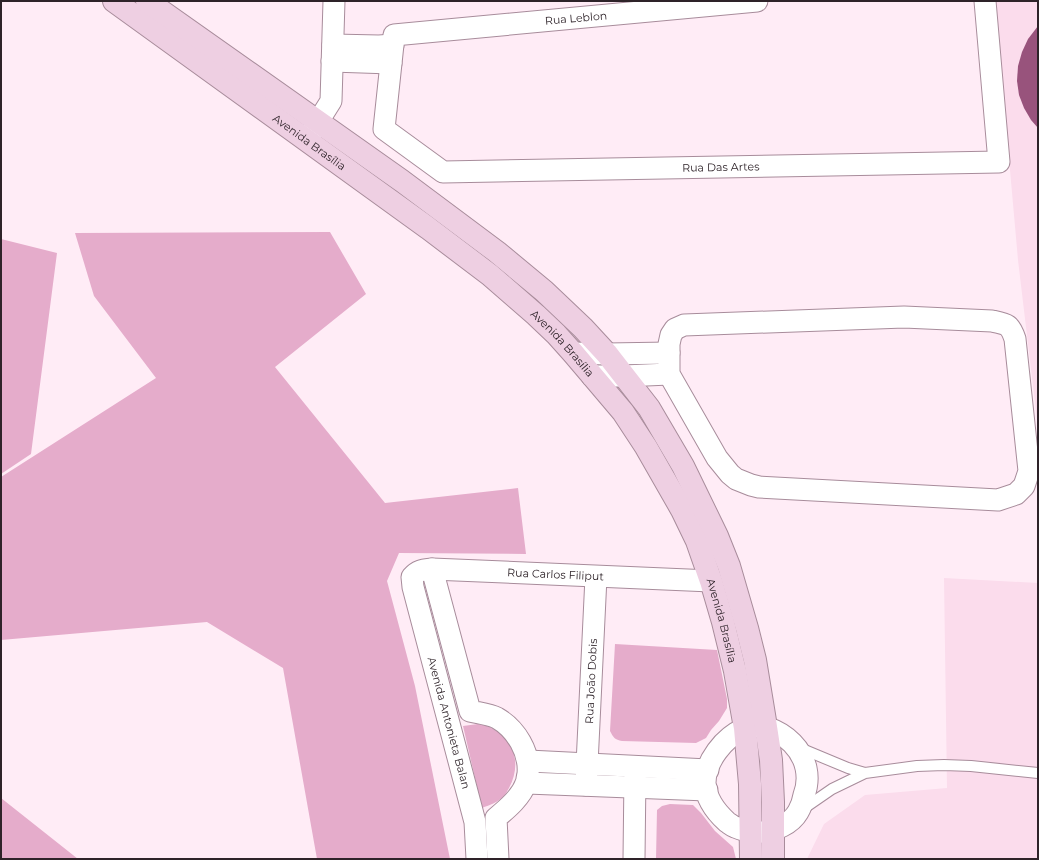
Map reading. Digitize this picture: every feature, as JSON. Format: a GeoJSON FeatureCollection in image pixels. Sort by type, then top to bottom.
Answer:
{"type":"FeatureCollection","features":[{"type":"Feature","properties":{"kind":"main road","name":"Avenida Brasília"},"geometry":{"type":"LineString","coordinates":[[114,1],[422,223],[490,275],[556,334],[623,412],[646,447],[682,510],[697,541],[723,622],[745,728],[750,784],[751,859]]}},
{"type":"Feature","properties":{"kind":"main road","name":"Avenida Brasília"},"geometry":{"type":"LineString","coordinates":[[147,1],[402,181],[497,252],[544,291],[583,328],[607,354],[649,408],[683,466],[717,536],[729,566],[747,628],[755,660],[771,760],[773,802],[772,859]]}},
{"type":"Feature","properties":{"kind":"street"},"geometry":{"type":"LineString","coordinates":[[307,140],[331,101],[334,1]]}},
{"type":"Feature","properties":{"kind":"street","name":"Rua Leblon"},"geometry":{"type":"LineString","coordinates":[[332,53],[393,48],[757,1]]}},
{"type":"Feature","properties":{"kind":"street","name":"Rua Das Artes"},"geometry":{"type":"LineString","coordinates":[[393,48],[384,129],[443,172],[999,162],[985,1]]}},
{"type":"Feature","properties":{"kind":"street"},"geometry":{"type":"LineString","coordinates":[[904,317],[992,321],[1003,323],[1012,329],[1015,339],[1029,471],[1024,486],[1016,494],[998,500],[759,487],[751,485],[736,479],[717,458],[669,374],[669,344],[671,335],[684,325],[904,317]]}},
{"type":"Feature","properties":{"kind":"street"},"geometry":{"type":"LineString","coordinates":[[573,353],[669,353]]}},
{"type":"Feature","properties":{"kind":"street"},"geometry":{"type":"LineString","coordinates":[[592,376],[669,374]]}},
{"type":"Feature","properties":{"kind":"street","name":"Rua Carlos Filiput"},"geometry":{"type":"LineString","coordinates":[[413,587],[412,577],[416,572],[432,569],[711,581]]}},
{"type":"Feature","properties":{"kind":"street","name":"Avenida Antonieta Balan"},"geometry":{"type":"LineString","coordinates":[[432,569],[470,712],[495,718],[507,725],[515,734],[522,745],[528,761],[527,783]]}},
{"type":"Feature","properties":{"kind":"street","name":"Rua João Dobis"},"geometry":{"type":"LineString","coordinates":[[586,785],[596,577]]}},
{"type":"Feature","properties":{"kind":"street","name":"Avenida Antonieta Balan"},"geometry":{"type":"LineString","coordinates":[[413,587],[475,822],[477,859]]}},
{"type":"Feature","properties":{"kind":"street"},"geometry":{"type":"LineString","coordinates":[[448,719],[470,712]]}},
{"type":"Feature","properties":{"kind":"street"},"geometry":{"type":"LineString","coordinates":[[756,726],[766,727],[782,735],[796,746],[802,756],[806,768],[806,790],[798,813],[783,826],[762,832],[733,827],[712,805],[705,783],[708,770],[714,755],[722,744],[734,734],[745,728],[756,726]]}},
{"type":"Feature","properties":{"kind":"street"},"geometry":{"type":"LineString","coordinates":[[528,761],[708,770]]}},
{"type":"Feature","properties":{"kind":"street"},"geometry":{"type":"LineString","coordinates":[[634,859],[635,766]]}},
{"type":"Feature","properties":{"kind":"street"},"geometry":{"type":"LineString","coordinates":[[475,822],[496,818],[512,804],[527,783],[707,790]]}},
{"type":"Feature","properties":{"kind":"street"},"geometry":{"type":"LineString","coordinates":[[496,818],[498,859]]}},
{"type":"Feature","properties":{"kind":"lane"},"geometry":{"type":"LineString","coordinates":[[796,746],[848,768],[865,772],[917,766],[944,765],[971,766],[1038,773]]}},
{"type":"Feature","properties":{"kind":"lane"},"geometry":{"type":"LineString","coordinates":[[798,813],[832,789],[865,772]]}},
{"type":"Feature","properties":{"kind":"shaded area"},"geometry":{"type":"Polygon","coordinates":[[[995,1],[1038,1],[1038,428],[1018,260],[995,1]]]}},
{"type":"Feature","properties":{"kind":"shaded area"},"geometry":{"type":"Polygon","coordinates":[[[330,232],[366,294],[275,367],[385,503],[518,488],[526,554],[399,553],[387,581],[415,686],[450,859],[317,859],[283,668],[207,622],[1,640],[1,477],[156,378],[94,296],[75,233],[330,232]]]}},
{"type":"Feature","properties":{"kind":"shaded area"},"geometry":{"type":"Polygon","coordinates":[[[1,239],[57,253],[31,454],[1,474],[1,239]]]}},
{"type":"Feature","properties":{"kind":"shaded area"},"geometry":{"type":"Polygon","coordinates":[[[944,578],[1038,583],[1038,859],[807,859],[824,824],[865,795],[947,788],[944,578]]]}},
{"type":"Feature","properties":{"kind":"shaded area"},"geometry":{"type":"Polygon","coordinates":[[[615,644],[717,650],[727,699],[727,708],[706,738],[696,743],[622,741],[614,738],[610,731],[615,644]]]}},
{"type":"Feature","properties":{"kind":"shaded area"},"geometry":{"type":"Polygon","coordinates":[[[478,724],[491,728],[507,740],[514,755],[515,763],[513,780],[505,795],[497,802],[482,808],[463,726],[478,724]]]}},
{"type":"Feature","properties":{"kind":"shaded area"},"geometry":{"type":"Polygon","coordinates":[[[1,798],[78,859],[1,859],[1,798]]]}},
{"type":"Feature","properties":{"kind":"shaded area"},"geometry":{"type":"Polygon","coordinates":[[[670,804],[693,805],[715,831],[733,847],[736,859],[656,859],[657,810],[662,806],[670,804]]]}},
{"type":"Feature","properties":{"kind":"building"},"geometry":{"type":"Polygon","coordinates":[[[1038,26],[1038,128],[1024,108],[1019,95],[1017,81],[1018,66],[1022,52],[1028,39],[1038,26]]]}}]}
